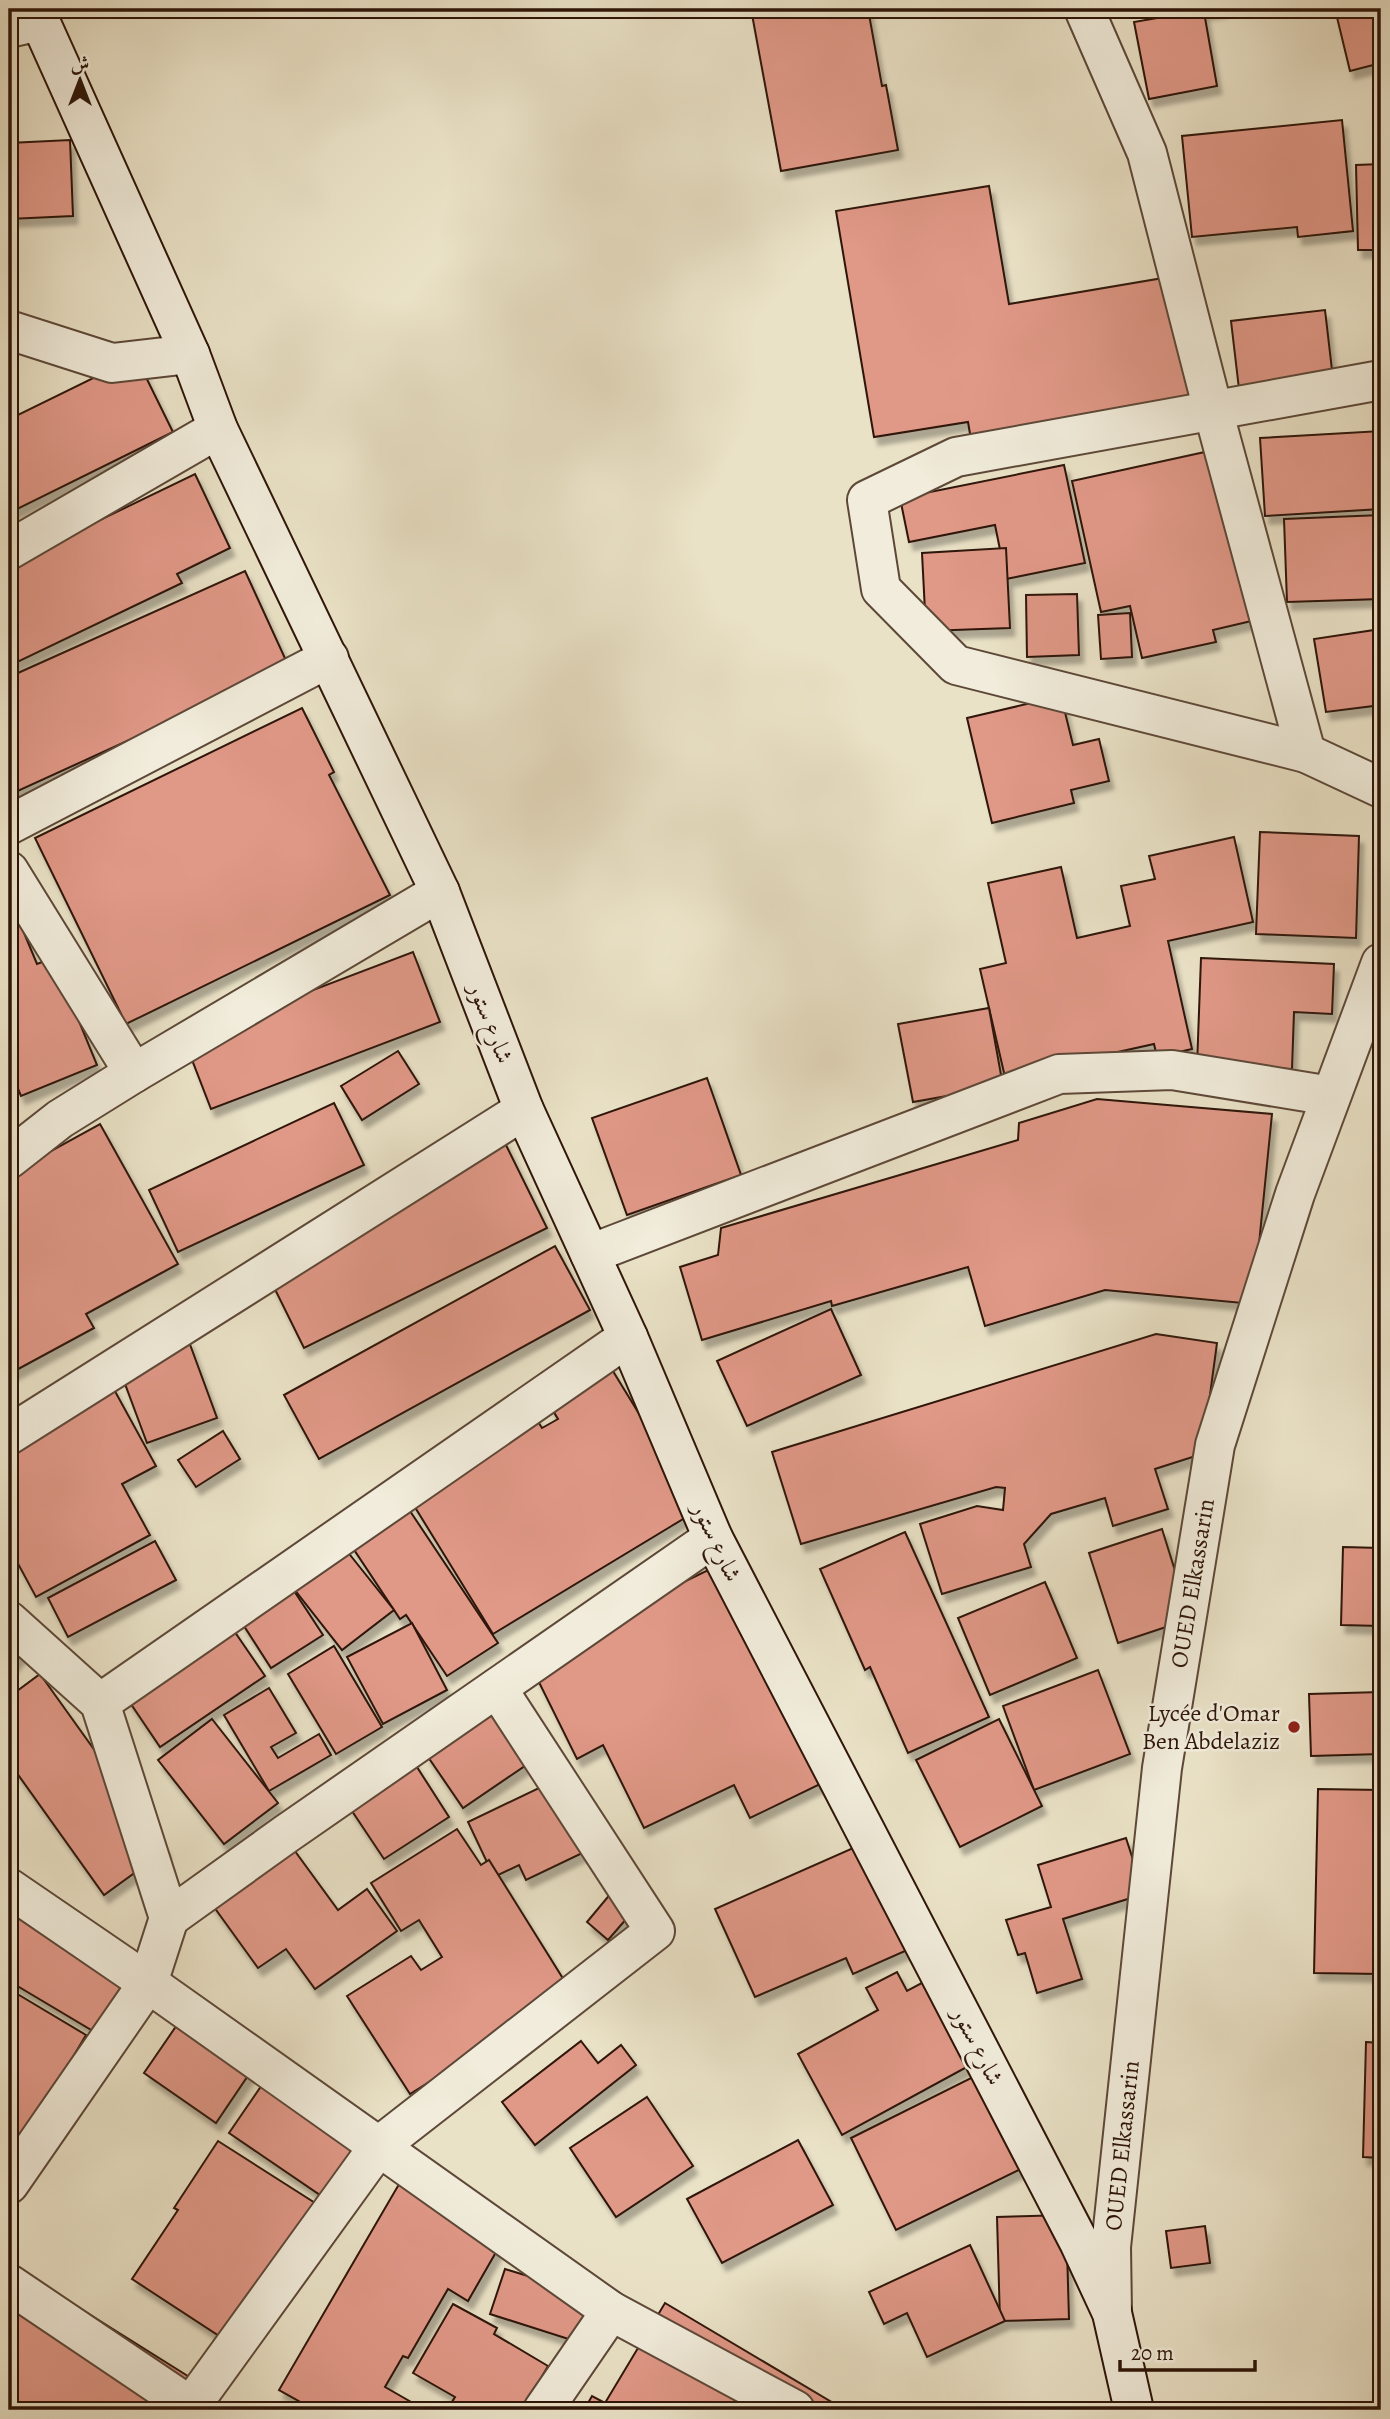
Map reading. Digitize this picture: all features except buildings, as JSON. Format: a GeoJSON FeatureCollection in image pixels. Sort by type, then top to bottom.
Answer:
{"type":"FeatureCollection","features":[{"type":"Feature","properties":{"kind":"street"},"geometry":{"type":"LineString","coordinates":[[1084,9],[1147,153],[1306,753]]}},
{"type":"Feature","properties":{"kind":"street","name":"شارع ستور"},"geometry":{"type":"LineString","coordinates":[[29,19],[190,354],[218,429],[440,892],[524,1110],[628,1336],[713,1538],[1066,2217],[1112,2313],[1134,2410]]}},
{"type":"Feature","properties":{"kind":"street"},"geometry":{"type":"LineString","coordinates":[[9,330],[112,363],[190,354]]}},
{"type":"Feature","properties":{"kind":"street"},"geometry":{"type":"LineString","coordinates":[[1381,380],[956,457],[867,500],[880,589],[956,665],[1306,753],[1381,788]]}},
{"type":"Feature","properties":{"kind":"street"},"geometry":{"type":"LineString","coordinates":[[9,550],[218,429]]}},
{"type":"Feature","properties":{"kind":"street"},"geometry":{"type":"LineString","coordinates":[[9,825],[329,658]]}},
{"type":"Feature","properties":{"kind":"street"},"geometry":{"type":"LineString","coordinates":[[9,871],[134,1073]]}},
{"type":"Feature","properties":{"kind":"street"},"geometry":{"type":"LineString","coordinates":[[9,1159],[60,1119],[134,1073],[440,892]]}},
{"type":"Feature","properties":{"kind":"street","name":"OUED Elkassarin"},"geometry":{"type":"LineString","coordinates":[[1112,2313],[1111,2247],[1162,1768],[1215,1444],[1295,1194],[1381,963]]}},
{"type":"Feature","properties":{"kind":"street"},"geometry":{"type":"LineString","coordinates":[[590,1254],[1059,1074],[1172,1070],[1331,1096]]}},
{"type":"Feature","properties":{"kind":"street"},"geometry":{"type":"LineString","coordinates":[[9,1435],[524,1110]]}},
{"type":"Feature","properties":{"kind":"street"},"geometry":{"type":"LineString","coordinates":[[100,1703],[628,1336]]}},
{"type":"Feature","properties":{"kind":"street"},"geometry":{"type":"LineString","coordinates":[[169,1918],[713,1538]]}},
{"type":"Feature","properties":{"kind":"street"},"geometry":{"type":"LineString","coordinates":[[9,1621],[100,1703],[169,1918],[148,1983],[9,2184]]}},
{"type":"Feature","properties":{"kind":"street"},"geometry":{"type":"LineString","coordinates":[[9,2284],[191,2409],[379,2146],[655,1931],[497,1688]]}},
{"type":"Feature","properties":{"kind":"street"},"geometry":{"type":"LineString","coordinates":[[9,1888],[148,1983],[611,2311],[795,2410]]}},
{"type":"Feature","properties":{"kind":"street"},"geometry":{"type":"LineString","coordinates":[[543,2410],[611,2311]]}},
{"type":"Feature","properties":{"kind":"place","name":"Lycée d'Omar Ben Abdelaziz"},"geometry":{"type":"Point","coordinates":[1294,1727]}}]}
